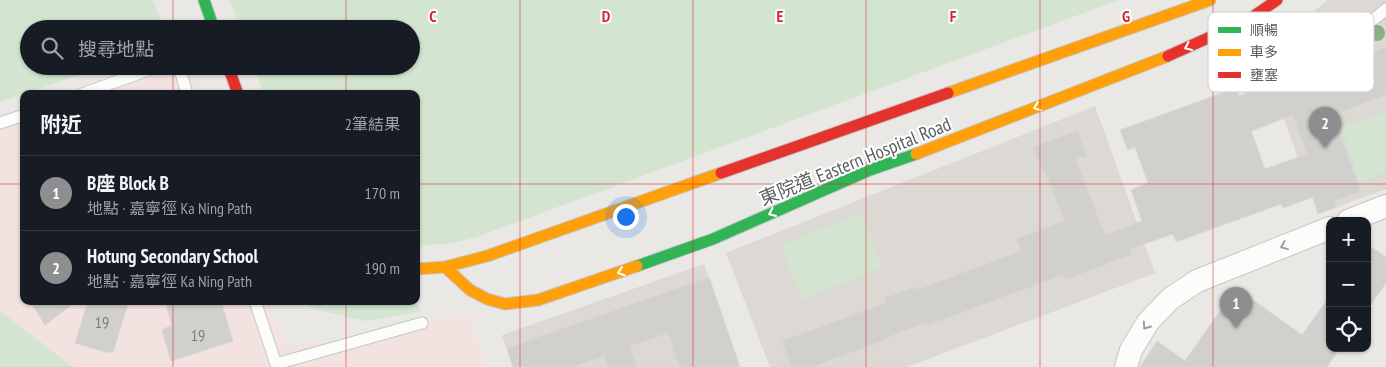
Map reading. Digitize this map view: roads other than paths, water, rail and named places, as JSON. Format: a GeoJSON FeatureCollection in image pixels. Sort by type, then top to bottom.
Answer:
{"type":"FeatureCollection","features":[{"type":"Feature","properties":{"kind":"street"},"geometry":{"type":"LineString","coordinates":[[204,0],[211,20]]}},
{"type":"Feature","properties":{"kind":"street","name":"東院道 Eastern Hospital Road"},"geometry":{"type":"LineString","coordinates":[[420,269],[444,267],[487,256],[1210,0]]}},
{"type":"Feature","properties":{"kind":"street","name":"東院道 Eastern Hospital Road"},"geometry":{"type":"LineString","coordinates":[[1260,12],[1277,0]]}},
{"type":"Feature","properties":{"kind":"street","name":"東院道 Eastern Hospital Road"},"geometry":{"type":"LineString","coordinates":[[444,267],[470,290],[487,299],[505,304],[538,300],[713,240],[870,170],[1160,60],[1208,38]]}},
{"type":"Feature","properties":{"kind":"street"},"geometry":{"type":"LineString","coordinates":[[231,75],[237,90]]}},
{"type":"Feature","properties":{"kind":"street"},"geometry":{"type":"LineString","coordinates":[[1358,217],[1386,206]]}},
{"type":"Feature","properties":{"kind":"street"},"geometry":{"type":"LineString","coordinates":[[1126,367],[1131,350],[1148,322],[1170,299],[1197,281],[1326,230]]}},
{"type":"Feature","properties":{"kind":"lane"},"geometry":{"type":"LineString","coordinates":[[1374,19],[1386,9]]}},
{"type":"Feature","properties":{"kind":"lane"},"geometry":{"type":"LineString","coordinates":[[93,90],[134,75]]}},
{"type":"Feature","properties":{"kind":"lane"},"geometry":{"type":"LineString","coordinates":[[182,75],[186,90]]}},
{"type":"Feature","properties":{"kind":"lane"},"geometry":{"type":"LineString","coordinates":[[0,123],[20,116]]}},
{"type":"Feature","properties":{"kind":"lane"},"geometry":{"type":"LineString","coordinates":[[256,305],[276,364],[422,324]]}},
{"type":"Feature","properties":{"kind":"place","name":"Hotung Secondary School"},"geometry":{"type":"Point","coordinates":[1325,148]}},
{"type":"Feature","properties":{"kind":"place","name":"B座 Block B"},"geometry":{"type":"Point","coordinates":[1236,328]}}]}
